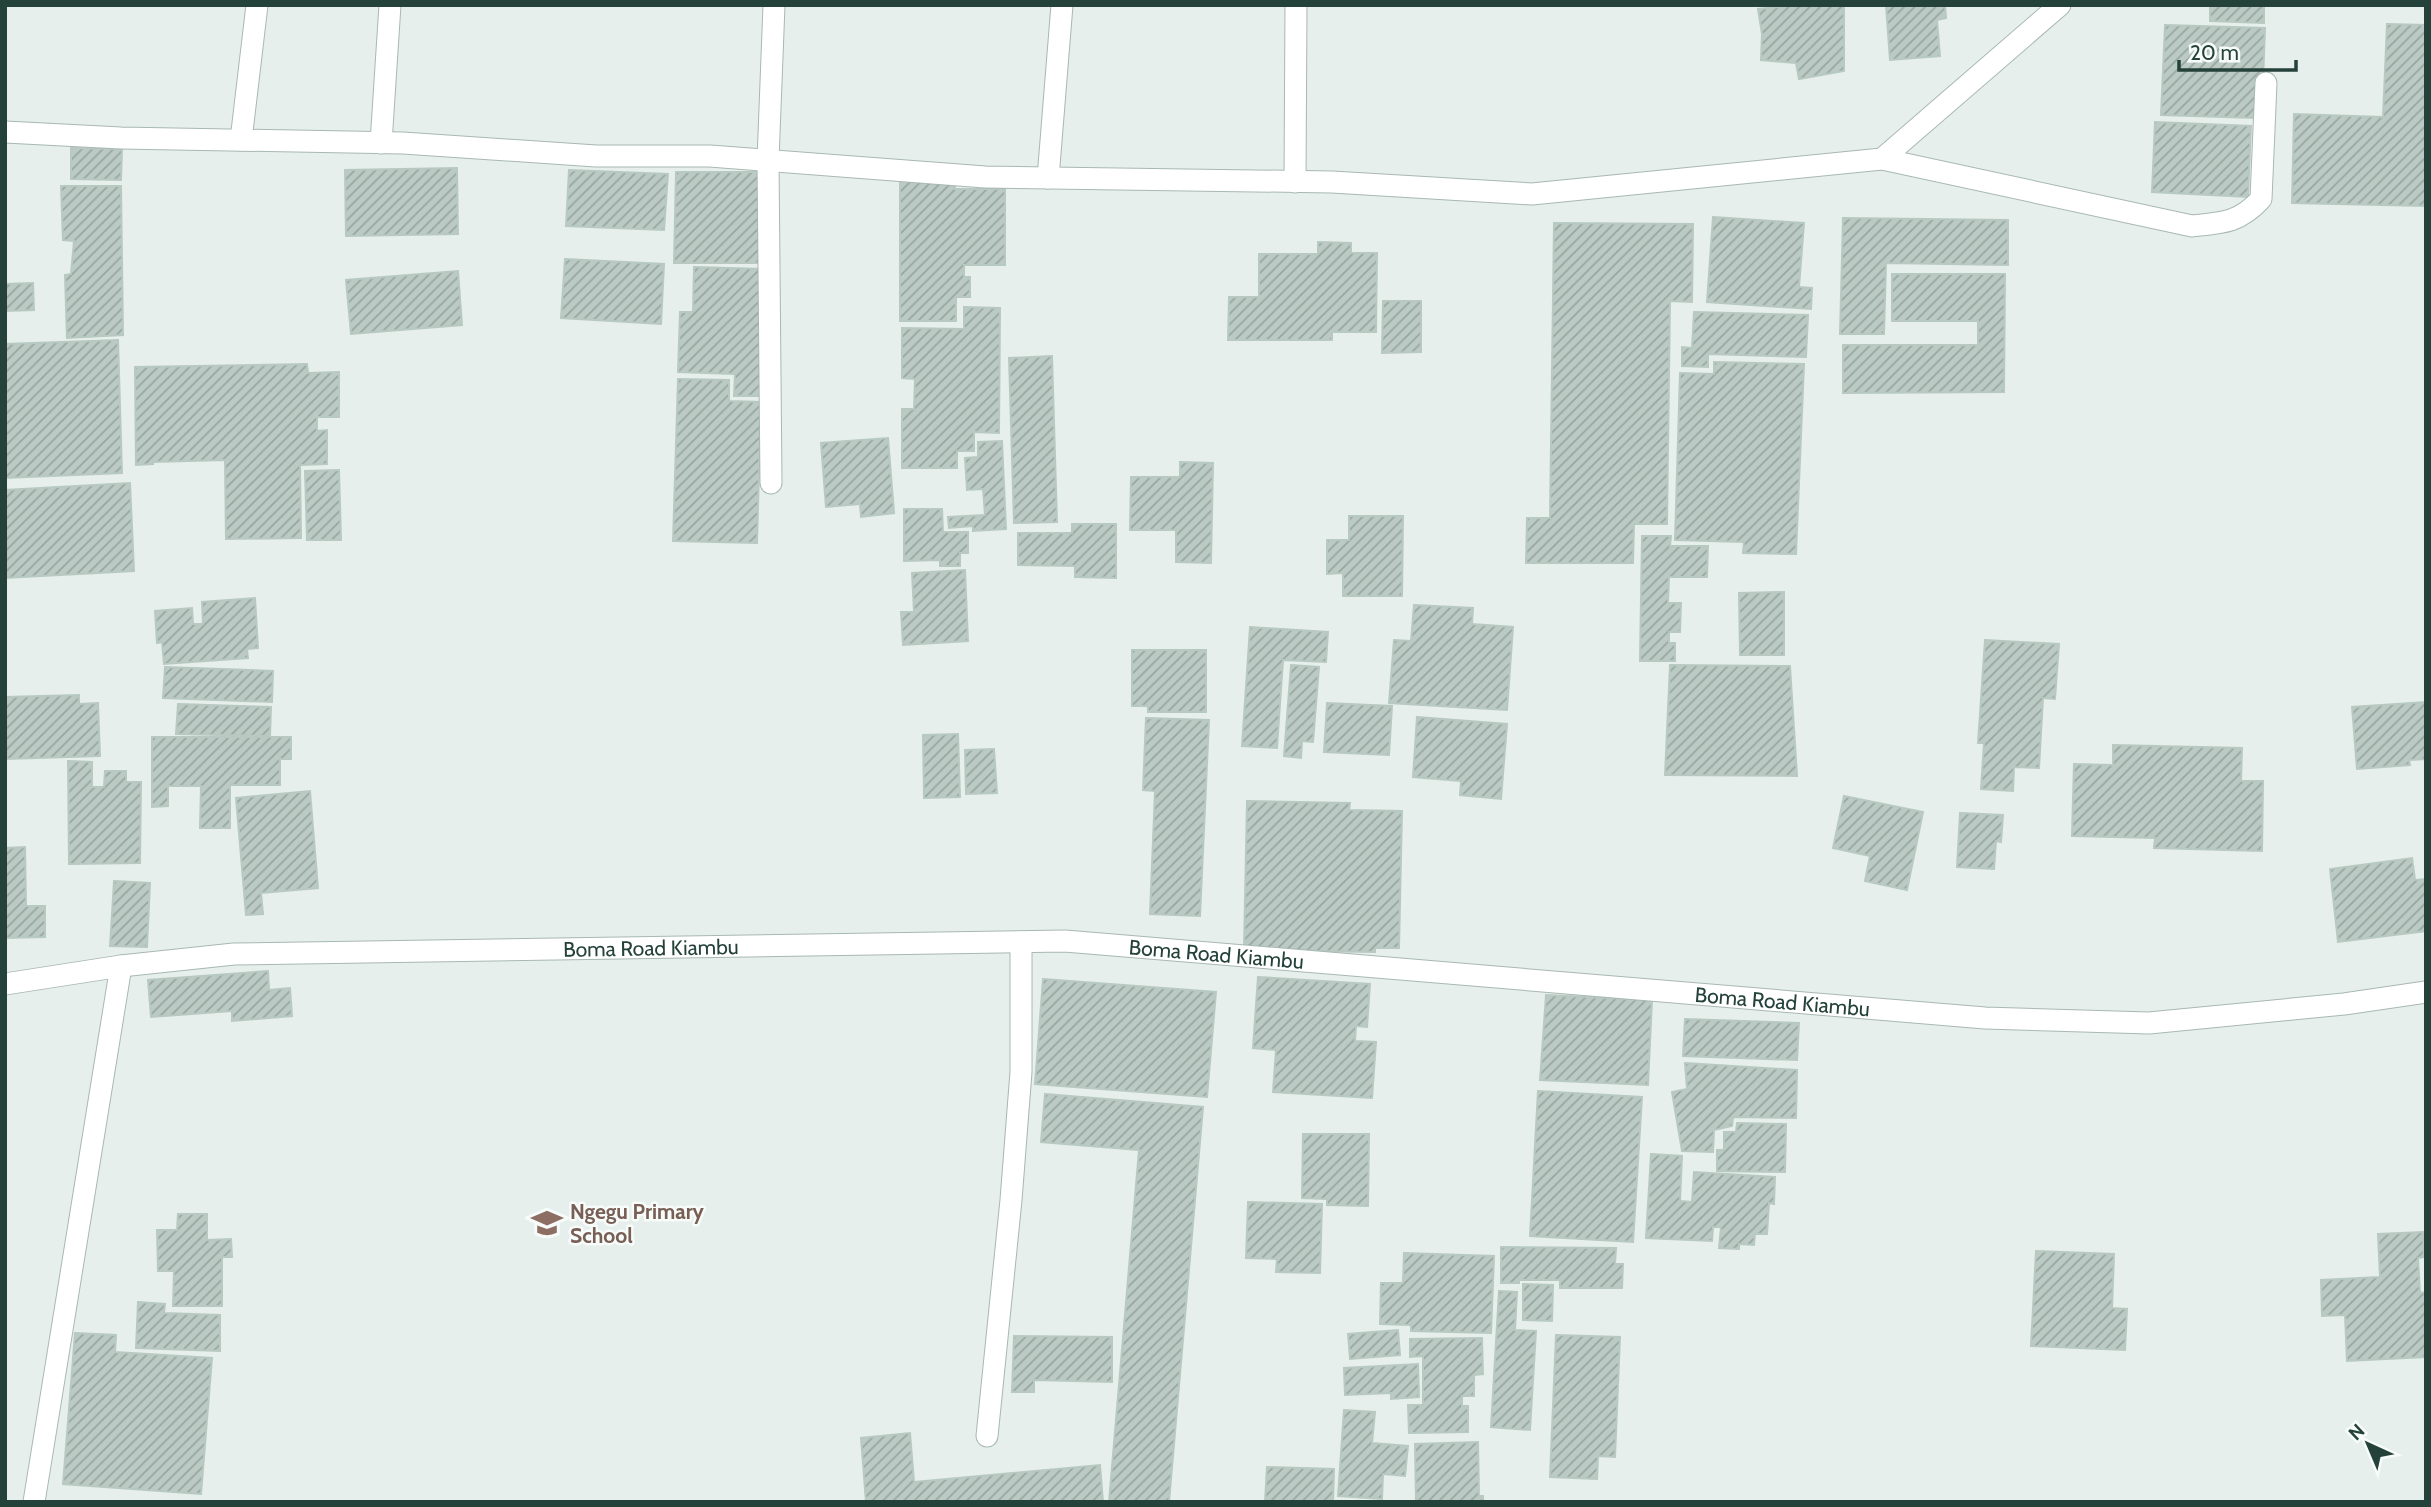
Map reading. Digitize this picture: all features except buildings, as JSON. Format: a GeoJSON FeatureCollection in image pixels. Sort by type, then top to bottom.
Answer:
{"type":"FeatureCollection","features":[{"type":"Feature","properties":{"kind":"street"},"geometry":{"type":"LineString","coordinates":[[241,140],[257,5]]}},
{"type":"Feature","properties":{"kind":"street"},"geometry":{"type":"LineString","coordinates":[[381,143],[390,5]]}},
{"type":"Feature","properties":{"kind":"street"},"geometry":{"type":"LineString","coordinates":[[771,483],[768,160],[774,5]]}},
{"type":"Feature","properties":{"kind":"street"},"geometry":{"type":"LineString","coordinates":[[1048,178],[1062,5]]}},
{"type":"Feature","properties":{"kind":"street"},"geometry":{"type":"LineString","coordinates":[[1295,182],[1296,5]]}},
{"type":"Feature","properties":{"kind":"street"},"geometry":{"type":"LineString","coordinates":[[1882,159],[2060,5]]}},
{"type":"Feature","properties":{"kind":"street"},"geometry":{"type":"LineString","coordinates":[[5,132],[121,138],[381,143],[596,156],[710,156],[985,177],[1332,182],[1532,194],[1882,159],[2192,226],[2229,222],[2249,212],[2261,199],[2266,83]]}},
{"type":"Feature","properties":{"kind":"street","name":"Boma Road Kiambu"},"geometry":{"type":"LineString","coordinates":[[5,984],[121,966],[234,954],[1065,941],[1998,1018],[2149,1023],[2344,1004],[2426,992]]}},
{"type":"Feature","properties":{"kind":"street"},"geometry":{"type":"LineString","coordinates":[[987,1436],[1021,1072],[1021,942]]}},
{"type":"Feature","properties":{"kind":"street"},"geometry":{"type":"LineString","coordinates":[[34,1502],[121,966]]}},
{"type":"Feature","properties":{"kind":"place","name":"Ngegu Primary School"},"geometry":{"type":"Point","coordinates":[547,1223]}}]}
